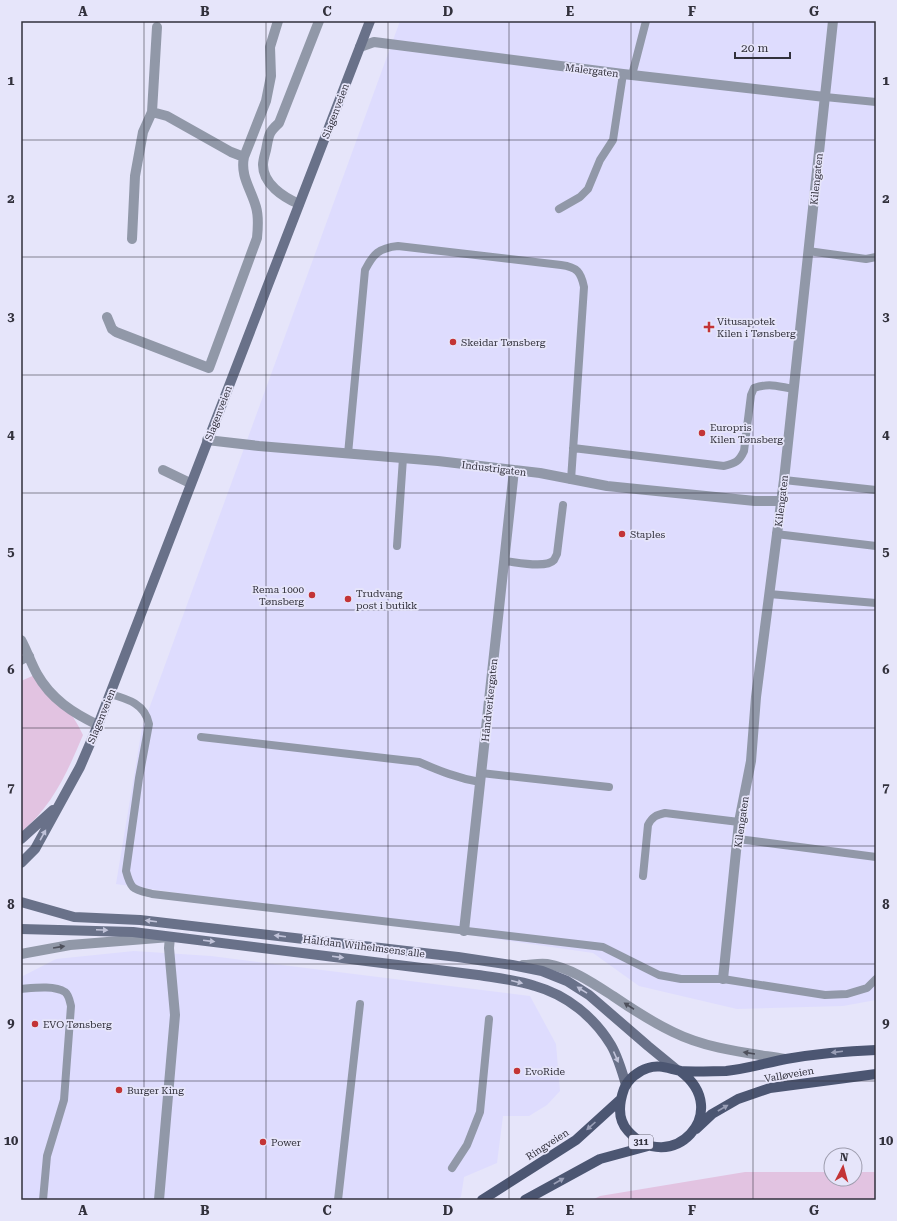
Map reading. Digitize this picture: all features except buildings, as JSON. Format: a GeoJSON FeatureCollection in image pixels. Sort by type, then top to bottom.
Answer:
{"type":"FeatureCollection","features":[{"type":"Feature","properties":{"kind":"main road","name":"Slagenveien"},"geometry":{"type":"LineString","coordinates":[[21,863],[35,849],[80,767],[98,725],[370,21]]}},
{"type":"Feature","properties":{"kind":"main road","name":"Slagenveien"},"geometry":{"type":"LineString","coordinates":[[21,839],[60,803]]}},
{"type":"Feature","properties":{"kind":"main road","name":"Halfdan Wilhelmsens alle"},"geometry":{"type":"LineString","coordinates":[[21,902],[74,916],[140,920],[426,954],[512,965],[542,971],[567,981],[590,995],[678,1070]]}},
{"type":"Feature","properties":{"kind":"main road","name":"Halfdan Wilhelmsens alle"},"geometry":{"type":"LineString","coordinates":[[21,929],[133,932],[478,975],[536,986],[579,1008],[599,1028],[611,1046],[620,1066],[626,1085]]}},
{"type":"Feature","properties":{"kind":"main road","name":"Ringveien"},"geometry":{"type":"LineString","coordinates":[[648,1146],[635,1139],[625,1128],[620,1114],[620,1100],[626,1085],[635,1074],[648,1068],[662,1066],[678,1070],[727,1071],[787,1059],[840,1052],[876,1050]]}},
{"type":"Feature","properties":{"kind":"main road"},"geometry":{"type":"LineString","coordinates":[[678,1070],[689,1078],[696,1087],[700,1098],[701,1110],[699,1121],[693,1132]]}},
{"type":"Feature","properties":{"kind":"main road","name":"Valløveien"},"geometry":{"type":"LineString","coordinates":[[693,1132],[712,1114],[738,1099],[770,1088],[876,1074]]}},
{"type":"Feature","properties":{"kind":"main road","name":"Ringveien"},"geometry":{"type":"LineString","coordinates":[[482,1200],[576,1140],[620,1100]]}},
{"type":"Feature","properties":{"kind":"main road","name":"311"},"geometry":{"type":"LineString","coordinates":[[525,1200],[600,1159],[648,1146],[658,1148],[668,1147],[678,1144],[693,1132]]}},
{"type":"Feature","properties":{"kind":"street"},"geometry":{"type":"LineString","coordinates":[[107,317],[112,329],[116,332],[209,368],[257,238],[259,225],[256,208],[243,174],[242,165],[266,101],[271,76],[270,47],[278,21]]}},
{"type":"Feature","properties":{"kind":"street"},"geometry":{"type":"LineString","coordinates":[[269,132],[279,123],[319,21]]}},
{"type":"Feature","properties":{"kind":"street","name":"Kilengaten"},"geometry":{"type":"LineString","coordinates":[[723,980],[739,822],[750,761],[756,697],[780,501],[784,480],[833,21]]}},
{"type":"Feature","properties":{"kind":"street"},"geometry":{"type":"LineString","coordinates":[[132,239],[135,176],[143,132],[152,112],[157,27]]}},
{"type":"Feature","properties":{"kind":"street","name":"Malergaten"},"geometry":{"type":"LineString","coordinates":[[360,46],[374,42],[825,97]]}},
{"type":"Feature","properties":{"kind":"street"},"geometry":{"type":"LineString","coordinates":[[152,112],[167,116],[230,152],[244,157]]}},
{"type":"Feature","properties":{"kind":"street"},"geometry":{"type":"LineString","coordinates":[[260,117],[266,121],[269,132],[263,164],[265,176],[273,188],[288,200],[299,204]]}},
{"type":"Feature","properties":{"kind":"street","name":"Industrigaten"},"geometry":{"type":"LineString","coordinates":[[207,440],[514,470],[607,486],[754,502],[780,501]]}},
{"type":"Feature","properties":{"kind":"street"},"geometry":{"type":"LineString","coordinates":[[163,470],[190,484]]}},
{"type":"Feature","properties":{"kind":"street","name":"Håndverkergaten"},"geometry":{"type":"LineString","coordinates":[[464,931],[514,470]]}},
{"type":"Feature","properties":{"kind":"street"},"geometry":{"type":"LineString","coordinates":[[21,640],[25,659],[52,695],[77,715],[98,725]]}},
{"type":"Feature","properties":{"kind":"street"},"geometry":{"type":"LineString","coordinates":[[21,954],[70,945],[170,937],[169,948],[175,1029],[160,1200]]}},
{"type":"Feature","properties":{"kind":"street"},"geometry":{"type":"LineString","coordinates":[[512,965],[547,964],[573,972],[598,986],[646,1017],[674,1032],[720,1048],[787,1059]]}},
{"type":"Feature","properties":{"kind":"lane"},"geometry":{"type":"LineString","coordinates":[[559,209],[580,197],[588,189],[600,160],[613,140],[628,74],[646,21]]}},
{"type":"Feature","properties":{"kind":"lane"},"geometry":{"type":"LineString","coordinates":[[825,97],[876,102]]}},
{"type":"Feature","properties":{"kind":"lane"},"geometry":{"type":"LineString","coordinates":[[348,454],[365,270],[371,258],[380,251],[389,247],[398,246],[561,265],[569,266],[577,270],[582,278],[584,287],[571,480]]}},
{"type":"Feature","properties":{"kind":"lane"},"geometry":{"type":"LineString","coordinates":[[808,252],[866,259],[876,257]]}},
{"type":"Feature","properties":{"kind":"lane"},"geometry":{"type":"LineString","coordinates":[[573,448],[724,466],[734,464],[740,459],[744,451],[751,395],[754,388],[770,384],[793,389]]}},
{"type":"Feature","properties":{"kind":"lane"},"geometry":{"type":"LineString","coordinates":[[397,546],[403,458]]}},
{"type":"Feature","properties":{"kind":"lane"},"geometry":{"type":"LineString","coordinates":[[784,480],[876,490]]}},
{"type":"Feature","properties":{"kind":"lane"},"geometry":{"type":"LineString","coordinates":[[504,561],[537,565],[547,564],[554,560],[557,554],[563,505]]}},
{"type":"Feature","properties":{"kind":"lane"},"geometry":{"type":"LineString","coordinates":[[776,534],[876,546]]}},
{"type":"Feature","properties":{"kind":"lane"},"geometry":{"type":"LineString","coordinates":[[769,594],[876,604]]}},
{"type":"Feature","properties":{"kind":"lane"},"geometry":{"type":"LineString","coordinates":[[110,694],[130,700],[142,709],[148,716],[149,724],[139,778],[126,871],[132,887],[152,894],[603,947],[659,975],[681,979],[723,980],[825,995],[847,994],[867,988],[876,979]]}},
{"type":"Feature","properties":{"kind":"lane"},"geometry":{"type":"LineString","coordinates":[[200,736],[419,762],[445,774],[463,779],[481,777],[609,787]]}},
{"type":"Feature","properties":{"kind":"lane"},"geometry":{"type":"LineString","coordinates":[[643,876],[648,824],[656,815],[665,813],[739,822]]}},
{"type":"Feature","properties":{"kind":"lane"},"geometry":{"type":"LineString","coordinates":[[738,839],[876,857]]}},
{"type":"Feature","properties":{"kind":"lane"},"geometry":{"type":"LineString","coordinates":[[21,989],[39,987],[57,989],[66,992],[71,1006],[64,1100],[47,1156],[43,1200]]}},
{"type":"Feature","properties":{"kind":"lane"},"geometry":{"type":"LineString","coordinates":[[338,1200],[360,1004]]}},
{"type":"Feature","properties":{"kind":"lane"},"geometry":{"type":"LineString","coordinates":[[452,1168],[475,1128],[480,1112],[489,1019]]}},
{"type":"Feature","properties":{"kind":"shaded area"},"geometry":{"type":"Polygon","coordinates":[[[400,21],[876,21],[876,1000],[843,1006],[737,1009],[639,986],[593,953],[116,884],[142,728],[400,21]]]}},
{"type":"Feature","properties":{"kind":"shaded area"},"geometry":{"type":"Polygon","coordinates":[[[37,674],[57,695],[79,726],[83,735],[58,788],[42,811],[21,832],[21,681],[37,674]]]}},
{"type":"Feature","properties":{"kind":"shaded area"},"geometry":{"type":"Polygon","coordinates":[[[134,951],[211,956],[530,996],[556,1044],[560,1091],[547,1105],[529,1116],[503,1116],[497,1163],[464,1177],[461,1197],[455,1200],[21,1200],[21,977],[56,959],[134,951]]]}},
{"type":"Feature","properties":{"kind":"shaded area"},"geometry":{"type":"Polygon","coordinates":[[[745,1172],[823,1172],[823,1187],[863,1187],[863,1172],[876,1172],[876,1200],[592,1200],[600,1196],[745,1172]]]}},
{"type":"Feature","properties":{"kind":"place","name":"Vitusapotek Kilen i Tønsberg"},"geometry":{"type":"Point","coordinates":[709,327]}},
{"type":"Feature","properties":{"kind":"place","name":"Skeidar Tønsberg"},"geometry":{"type":"Point","coordinates":[453,342]}},
{"type":"Feature","properties":{"kind":"place","name":"Europris Kilen Tønsberg"},"geometry":{"type":"Point","coordinates":[702,433]}},
{"type":"Feature","properties":{"kind":"place","name":"Staples"},"geometry":{"type":"Point","coordinates":[622,534]}},
{"type":"Feature","properties":{"kind":"place","name":"Rema 1000 Tønsberg"},"geometry":{"type":"Point","coordinates":[312,595]}},
{"type":"Feature","properties":{"kind":"place","name":"Trudvang post i butikk"},"geometry":{"type":"Point","coordinates":[348,599]}},
{"type":"Feature","properties":{"kind":"place","name":"EVO Tønsberg"},"geometry":{"type":"Point","coordinates":[35,1024]}},
{"type":"Feature","properties":{"kind":"place","name":"EvoRide"},"geometry":{"type":"Point","coordinates":[517,1071]}},
{"type":"Feature","properties":{"kind":"place","name":"Burger King"},"geometry":{"type":"Point","coordinates":[119,1090]}},
{"type":"Feature","properties":{"kind":"place","name":"Power"},"geometry":{"type":"Point","coordinates":[263,1142]}}]}
